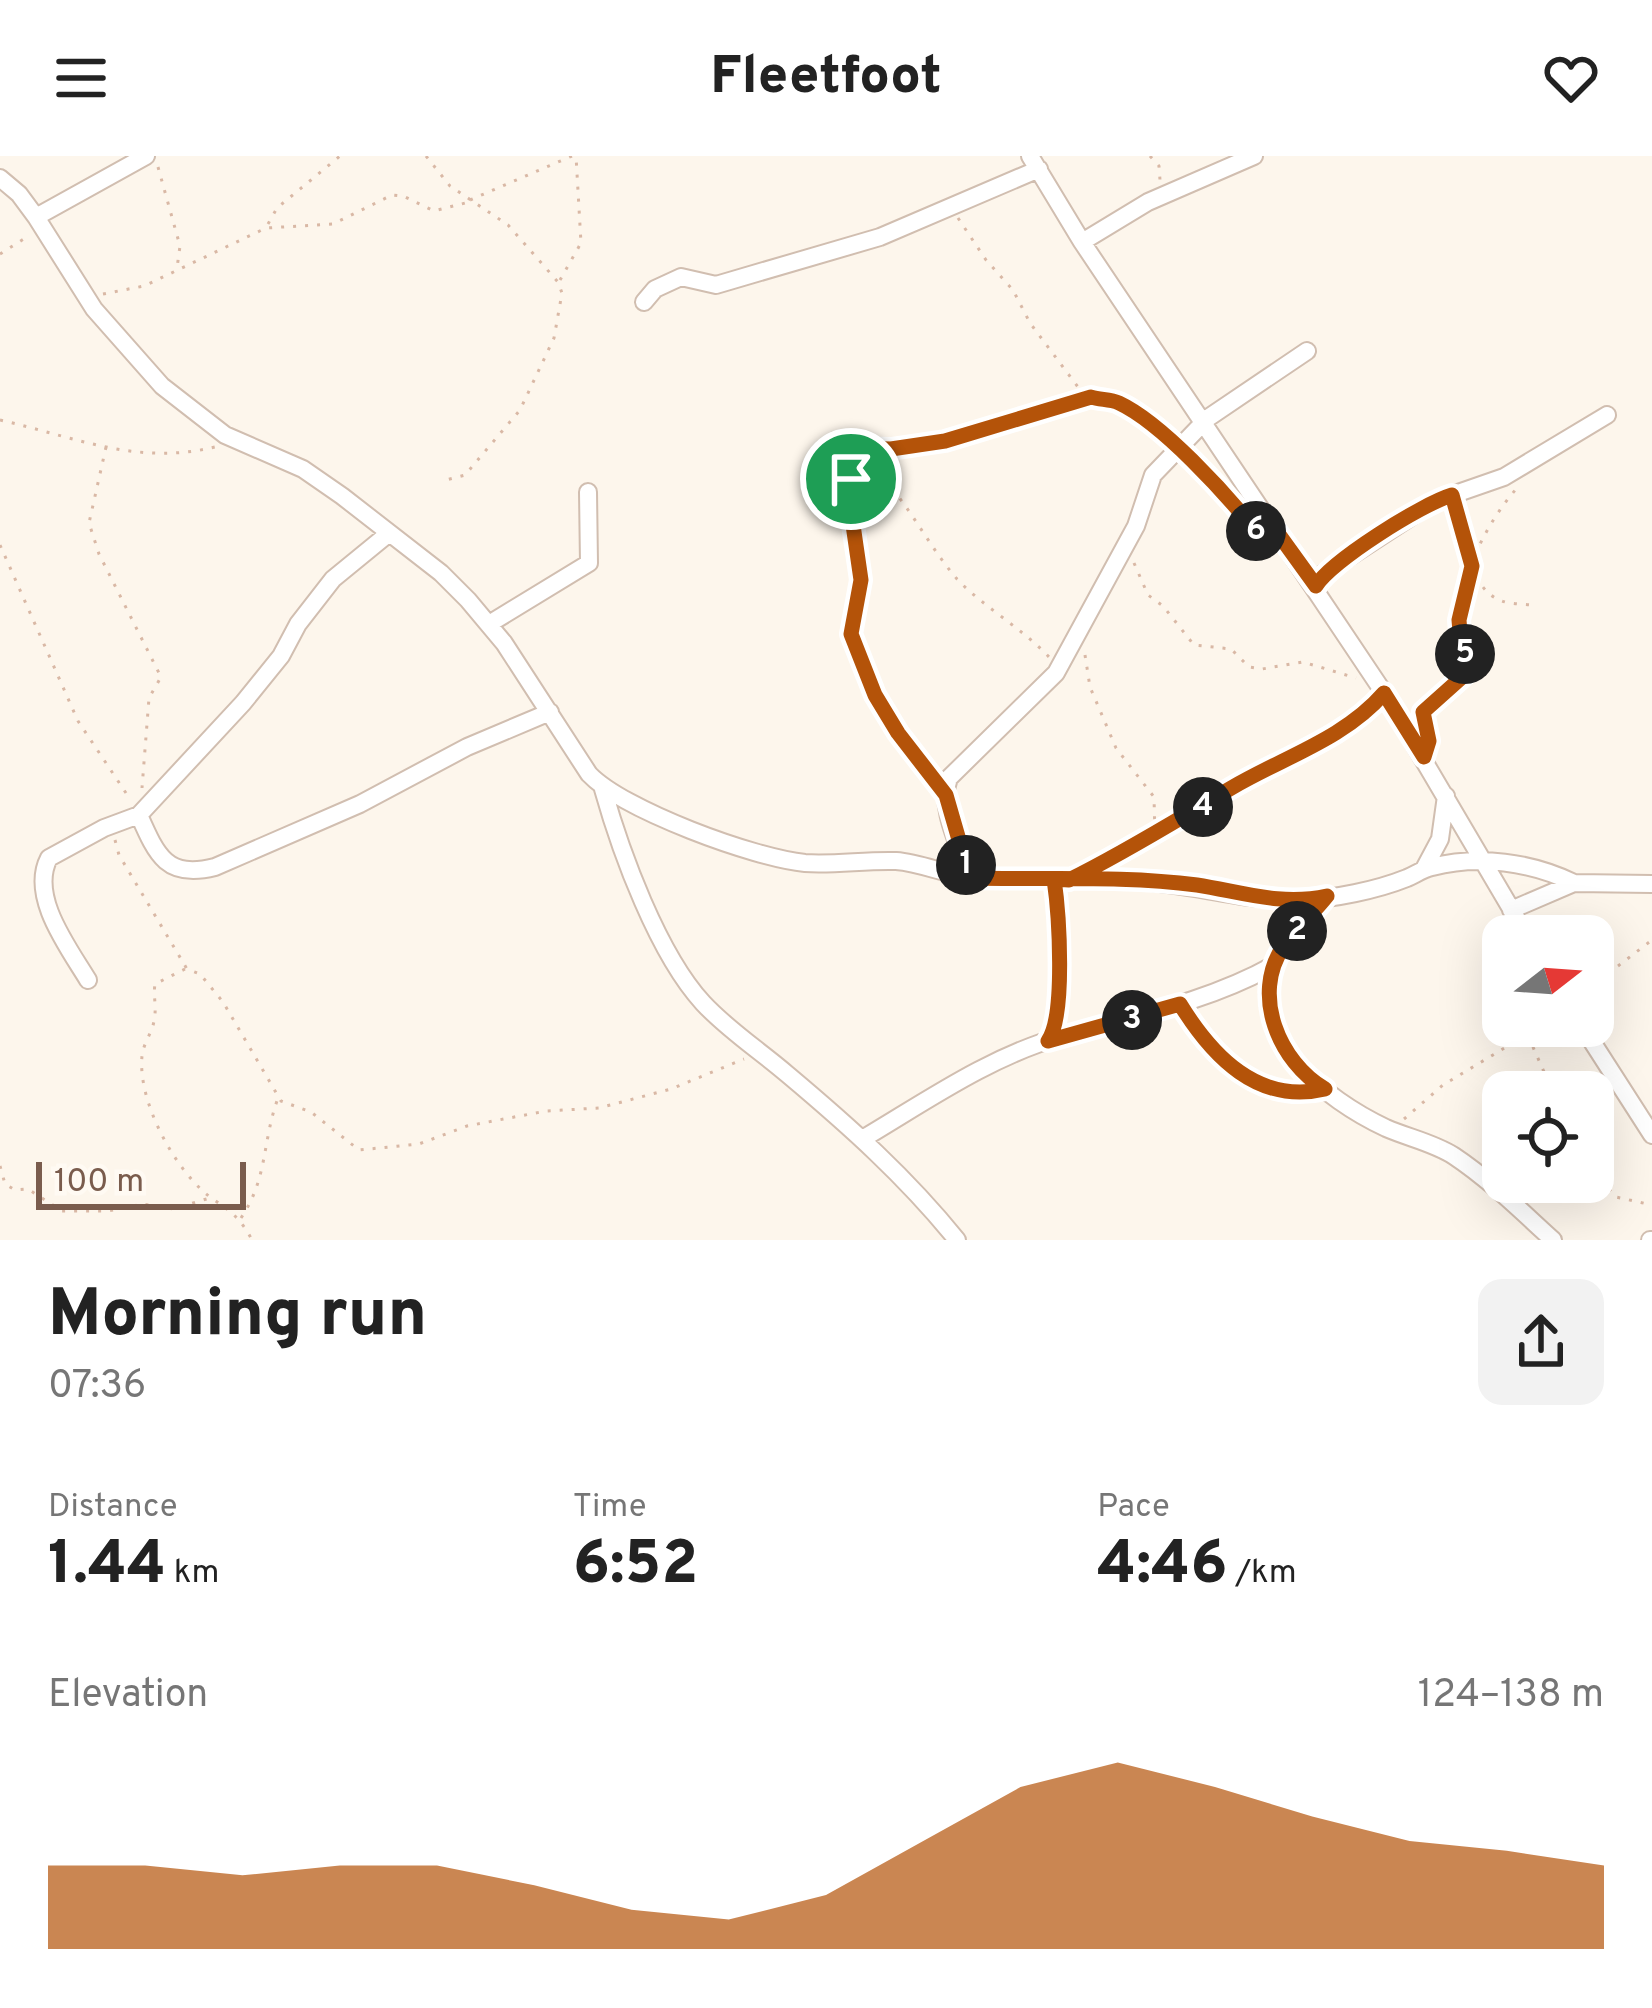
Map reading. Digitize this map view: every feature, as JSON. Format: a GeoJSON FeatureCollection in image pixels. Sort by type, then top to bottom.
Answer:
{"type":"FeatureCollection","features":[{"type":"Feature","properties":{"kind":"street"},"geometry":{"type":"LineString","coordinates":[[39,222],[146,156]]}},
{"type":"Feature","properties":{"kind":"street"},"geometry":{"type":"LineString","coordinates":[[1082,242],[1100,227],[1158,198],[1254,156]]}},
{"type":"Feature","properties":{"kind":"street"},"geometry":{"type":"LineString","coordinates":[[644,302],[655,290],[682,277],[716,285],[880,237],[950,207],[1034,162],[1082,242],[1316,586],[1424,757],[1513,915]]}},
{"type":"Feature","properties":{"kind":"street"},"geometry":{"type":"LineString","coordinates":[[0,178],[39,222],[83,296],[136,362],[162,386],[197,417],[303,469],[441,573],[489,624],[575,756],[602,789],[619,844],[677,964],[700,1000],[864,1138],[921,1195],[957,1240]]}},
{"type":"Feature","properties":{"kind":"street"},"geometry":{"type":"LineString","coordinates":[[970,878],[946,795],[945,785],[953,772],[1059,668],[1145,505],[1153,475],[1203,422],[1307,351]]}},
{"type":"Feature","properties":{"kind":"street"},"geometry":{"type":"LineString","coordinates":[[1316,586],[1323,574],[1394,526],[1452,495],[1481,488],[1606,415]]}},
{"type":"Feature","properties":{"kind":"street"},"geometry":{"type":"LineString","coordinates":[[489,624],[589,563],[588,492]]}},
{"type":"Feature","properties":{"kind":"street"},"geometry":{"type":"LineString","coordinates":[[88,980],[49,907],[42,877],[49,858],[143,811],[281,656],[298,624],[333,579],[388,535]]}},
{"type":"Feature","properties":{"kind":"street"},"geometry":{"type":"LineString","coordinates":[[143,811],[147,834],[176,870],[192,873],[360,804],[467,746],[550,712]]}},
{"type":"Feature","properties":{"kind":"street"},"geometry":{"type":"LineString","coordinates":[[602,789],[712,837],[772,857],[825,864],[920,864],[970,878],[1196,885],[1264,899],[1307,900],[1405,879],[1424,869],[1481,860],[1534,867],[1574,883],[1652,884]]}},
{"type":"Feature","properties":{"kind":"street"},"geometry":{"type":"LineString","coordinates":[[1424,869],[1440,838],[1446,796]]}},
{"type":"Feature","properties":{"kind":"street"},"geometry":{"type":"LineString","coordinates":[[1048,1041],[1058,1019],[1062,879]]}},
{"type":"Feature","properties":{"kind":"street"},"geometry":{"type":"LineString","coordinates":[[1510,910],[1574,883]]}},
{"type":"Feature","properties":{"kind":"street"},"geometry":{"type":"LineString","coordinates":[[1327,896],[1281,949],[1274,964],[1268,997],[1279,1036],[1295,1063],[1325,1089],[1393,1130],[1453,1155],[1553,1240]]}},
{"type":"Feature","properties":{"kind":"street"},"geometry":{"type":"LineString","coordinates":[[864,1138],[987,1064],[1048,1041],[1180,1004],[1274,964]]}},
{"type":"Feature","properties":{"kind":"street"},"geometry":{"type":"LineString","coordinates":[[1180,1004],[1213,1052],[1249,1080],[1305,1093],[1325,1089]]}},
{"type":"Feature","properties":{"kind":"street"},"geometry":{"type":"LineString","coordinates":[[1595,1047],[1652,1135]]}},
{"type":"Feature","properties":{"kind":"path"},"geometry":{"type":"LineString","coordinates":[[160,156],[158,171],[180,246],[178,270]]}},
{"type":"Feature","properties":{"kind":"path"},"geometry":{"type":"LineString","coordinates":[[266,228],[277,208],[340,156]]}},
{"type":"Feature","properties":{"kind":"path"},"geometry":{"type":"LineString","coordinates":[[426,156],[450,186],[508,225],[559,282],[562,292],[554,338],[520,410],[465,475],[446,481]]}},
{"type":"Feature","properties":{"kind":"path"},"geometry":{"type":"LineString","coordinates":[[83,296],[131,290],[266,228],[333,224],[397,194],[434,211],[470,201],[574,156],[580,243],[559,282]]}},
{"type":"Feature","properties":{"kind":"path"},"geometry":{"type":"LineString","coordinates":[[1150,156],[1161,172],[1158,198]]}},
{"type":"Feature","properties":{"kind":"path"},"geometry":{"type":"LineString","coordinates":[[950,207],[1013,290],[1056,362],[1091,397]]}},
{"type":"Feature","properties":{"kind":"path"},"geometry":{"type":"LineString","coordinates":[[0,254],[39,222]]}},
{"type":"Feature","properties":{"kind":"path"},"geometry":{"type":"LineString","coordinates":[[855,450],[945,441],[1091,397],[1116,401],[1233,500],[1256,531],[1277,532]]}},
{"type":"Feature","properties":{"kind":"path"},"geometry":{"type":"LineString","coordinates":[[0,421],[125,453],[181,455],[239,440]]}},
{"type":"Feature","properties":{"kind":"path"},"geometry":{"type":"LineString","coordinates":[[831,433],[890,482],[923,538],[961,583],[1005,616],[1059,668]]}},
{"type":"Feature","properties":{"kind":"path"},"geometry":{"type":"LineString","coordinates":[[106,447],[89,523],[99,554],[161,677],[149,698],[139,782],[143,811]]}},
{"type":"Feature","properties":{"kind":"path"},"geometry":{"type":"LineString","coordinates":[[855,450],[851,505],[861,580],[851,634],[875,695],[946,795]]}},
{"type":"Feature","properties":{"kind":"path"},"geometry":{"type":"LineString","coordinates":[[1424,757],[1429,741],[1423,712],[1470,670],[1459,620],[1472,566],[1534,458]]}},
{"type":"Feature","properties":{"kind":"path"},"geometry":{"type":"LineString","coordinates":[[1452,495],[1472,566],[1487,592],[1532,605]]}},
{"type":"Feature","properties":{"kind":"path"},"geometry":{"type":"LineString","coordinates":[[0,545],[79,721],[107,769],[143,811]]}},
{"type":"Feature","properties":{"kind":"path"},"geometry":{"type":"LineString","coordinates":[[1124,548],[1144,590],[1194,645],[1232,649],[1249,667],[1303,662],[1360,680]]}},
{"type":"Feature","properties":{"kind":"path"},"geometry":{"type":"LineString","coordinates":[[1085,652],[1090,687],[1117,748],[1154,797],[1155,836]]}},
{"type":"Feature","properties":{"kind":"path"},"geometry":{"type":"LineString","coordinates":[[1062,879],[1155,836],[1234,786],[1359,718],[1378,700],[1370,690]]}},
{"type":"Feature","properties":{"kind":"path"},"geometry":{"type":"LineString","coordinates":[[121,822],[115,838],[119,855],[187,969],[200,974],[223,1002],[279,1096],[311,1112],[359,1150],[430,1141],[467,1126],[546,1111],[599,1108],[725,1070],[755,1049]]}},
{"type":"Feature","properties":{"kind":"path"},"geometry":{"type":"LineString","coordinates":[[1618,965],[1652,940]]}},
{"type":"Feature","properties":{"kind":"path"},"geometry":{"type":"LineString","coordinates":[[187,969],[155,984],[154,1020],[142,1055],[143,1072],[157,1128],[195,1184],[241,1219],[252,1240]]}},
{"type":"Feature","properties":{"kind":"path"},"geometry":{"type":"LineString","coordinates":[[1393,1130],[1443,1085],[1507,1047]]}},
{"type":"Feature","properties":{"kind":"path"},"geometry":{"type":"LineString","coordinates":[[241,1219],[262,1180],[262,1148],[279,1096]]}},
{"type":"Feature","properties":{"kind":"path"},"geometry":{"type":"LineString","coordinates":[[0,1166],[5,1184],[15,1190],[28,1189],[62,1210],[108,1211],[143,1204],[172,1209],[214,1196]]}},
{"type":"Feature","properties":{"kind":"path"},"geometry":{"type":"LineString","coordinates":[[1614,1195],[1652,1205]]}},
{"type":"Feature","properties":{"kind":"route"},"geometry":{"type":"LineString","coordinates":[[851,479],[853,448],[891,449],[945,441],[1091,397],[1116,401],[1161,434],[1233,500],[1256,531],[1277,532],[1316,586],[1323,574],[1394,526],[1452,495],[1472,566],[1459,611],[1461,644],[1470,670],[1423,712],[1429,741],[1424,757],[1384,693],[1359,718],[1130,850],[1069,880],[1054,879],[1060,962],[1058,1019],[1048,1041],[1180,1004],[1213,1052],[1249,1080],[1305,1093],[1325,1089],[1287,1052],[1273,1019],[1268,984],[1281,949],[1327,896],[1264,899],[1196,885],[1138,881],[1069,880],[1054,879],[970,878],[946,795],[875,695],[851,634],[861,572],[851,479]]}}]}
